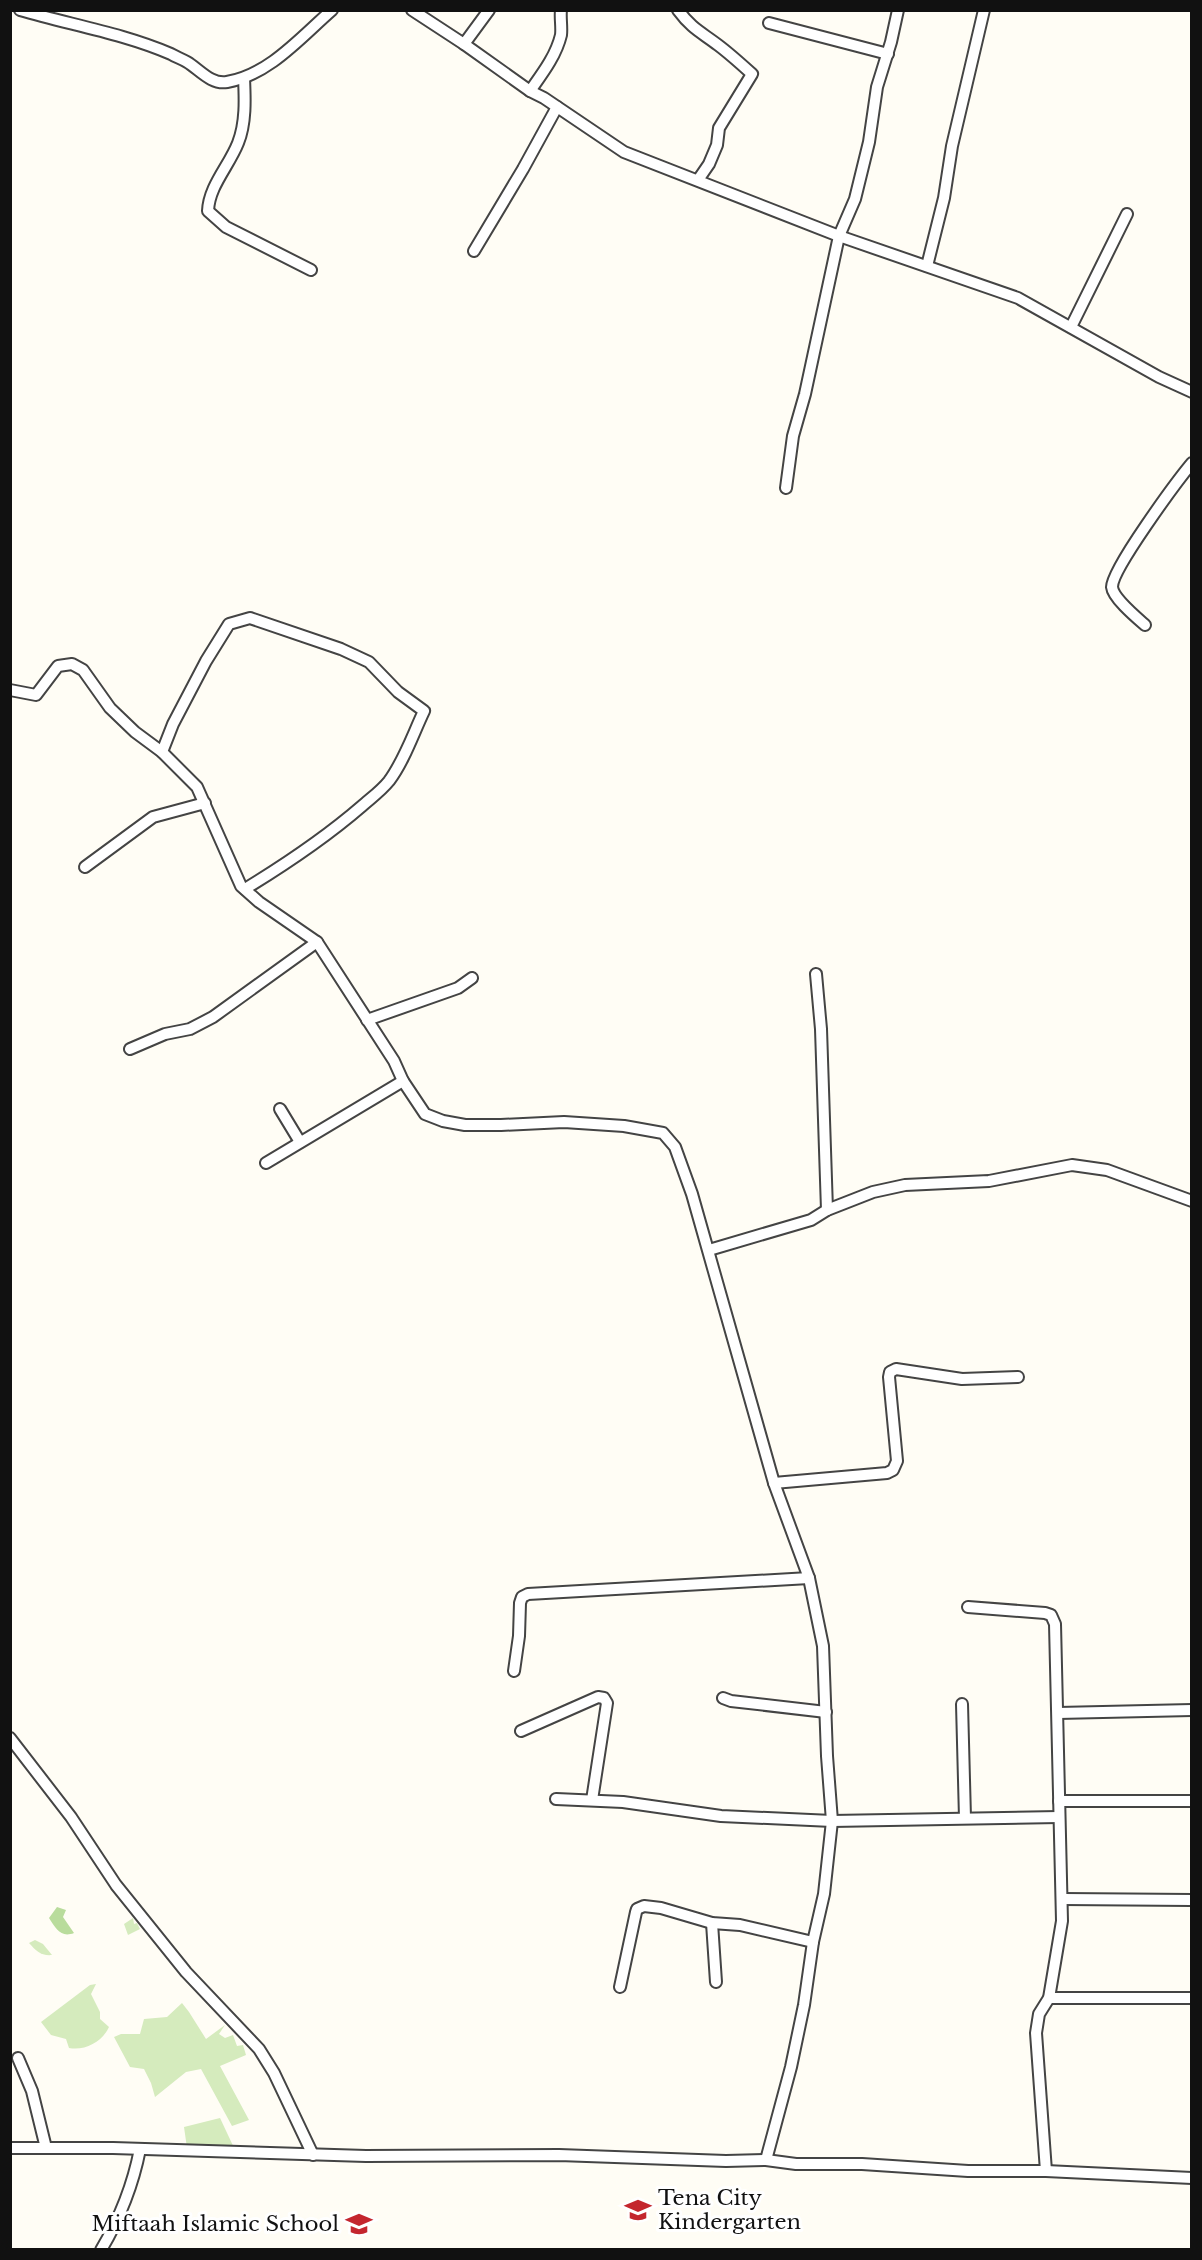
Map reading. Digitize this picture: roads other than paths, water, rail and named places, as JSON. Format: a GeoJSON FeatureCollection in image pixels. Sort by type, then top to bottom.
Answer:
{"type":"FeatureCollection","features":[{"type":"Feature","properties":{"kind":"street"},"geometry":{"type":"LineString","coordinates":[[21,10],[115,34],[156,48],[187,61],[202,74],[224,83],[244,78],[267,67],[332,10]]}},
{"type":"Feature","properties":{"kind":"street"},"geometry":{"type":"LineString","coordinates":[[412,10],[624,152],[839,236],[1018,298],[1159,377],[1191,392]]}},
{"type":"Feature","properties":{"kind":"street"},"geometry":{"type":"LineString","coordinates":[[464,44],[489,10]]}},
{"type":"Feature","properties":{"kind":"street"},"geometry":{"type":"LineString","coordinates":[[530,91],[548,66],[558,42],[561,34],[561,10]]}},
{"type":"Feature","properties":{"kind":"street"},"geometry":{"type":"LineString","coordinates":[[678,10],[687,23],[703,37],[716,43],[752,74],[719,128],[717,145],[709,164],[698,180]]}},
{"type":"Feature","properties":{"kind":"street"},"geometry":{"type":"LineString","coordinates":[[786,488],[794,436],[839,236],[855,199],[869,142],[877,87],[888,54],[898,10]]}},
{"type":"Feature","properties":{"kind":"street"},"geometry":{"type":"LineString","coordinates":[[927,266],[944,198],[952,146],[984,10]]}},
{"type":"Feature","properties":{"kind":"street"},"geometry":{"type":"LineString","coordinates":[[769,23],[888,54]]}},
{"type":"Feature","properties":{"kind":"street"},"geometry":{"type":"LineString","coordinates":[[244,78],[245,102],[239,142],[210,193],[208,211],[226,227],[311,270]]}},
{"type":"Feature","properties":{"kind":"street"},"geometry":{"type":"LineString","coordinates":[[474,251],[524,169],[557,107]]}},
{"type":"Feature","properties":{"kind":"street"},"geometry":{"type":"LineString","coordinates":[[1071,327],[1127,214]]}},
{"type":"Feature","properties":{"kind":"street"},"geometry":{"type":"LineString","coordinates":[[1145,625],[1126,608],[1114,593],[1112,585],[1119,567],[1158,507],[1191,463]]}},
{"type":"Feature","properties":{"kind":"street"},"geometry":{"type":"LineString","coordinates":[[162,752],[173,724],[206,661],[230,624],[250,618],[341,649],[369,662],[398,692],[424,711],[405,753],[382,789],[340,825],[293,859],[245,889]]}},
{"type":"Feature","properties":{"kind":"street"},"geometry":{"type":"LineString","coordinates":[[10,690],[36,695],[58,666],[76,665],[83,670],[110,708],[135,732],[162,752],[197,787],[241,886],[259,902],[316,942],[394,1061],[403,1081],[425,1114],[443,1121],[465,1125],[564,1122],[624,1126],[663,1133],[675,1147],[709,1250],[774,1483],[809,1578],[823,1646],[832,1821],[824,1894],[813,1942],[793,2057],[766,2160]]}},
{"type":"Feature","properties":{"kind":"street"},"geometry":{"type":"LineString","coordinates":[[85,867],[153,817],[205,803]]}},
{"type":"Feature","properties":{"kind":"street"},"geometry":{"type":"LineString","coordinates":[[130,1049],[165,1034],[190,1029],[213,1017],[316,942]]}},
{"type":"Feature","properties":{"kind":"street"},"geometry":{"type":"LineString","coordinates":[[816,974],[821,1029],[827,1210]]}},
{"type":"Feature","properties":{"kind":"street"},"geometry":{"type":"LineString","coordinates":[[367,1020],[458,988],[472,978]]}},
{"type":"Feature","properties":{"kind":"street"},"geometry":{"type":"LineString","coordinates":[[266,1163],[403,1081]]}},
{"type":"Feature","properties":{"kind":"street"},"geometry":{"type":"LineString","coordinates":[[280,1109],[300,1142]]}},
{"type":"Feature","properties":{"kind":"street"},"geometry":{"type":"LineString","coordinates":[[709,1250],[811,1220],[827,1210],[873,1192],[904,1185],[989,1181],[1072,1165],[1107,1170],[1191,1201]]}},
{"type":"Feature","properties":{"kind":"street"},"geometry":{"type":"LineString","coordinates":[[774,1483],[887,1473],[893,1470],[897,1461],[889,1377],[890,1372],[896,1369],[962,1379],[1018,1377]]}},
{"type":"Feature","properties":{"kind":"street"},"geometry":{"type":"LineString","coordinates":[[514,1671],[519,1636],[520,1603],[522,1597],[528,1594],[809,1578]]}},
{"type":"Feature","properties":{"kind":"street"},"geometry":{"type":"LineString","coordinates":[[968,1607],[1045,1613],[1053,1618],[1055,1624],[1062,1922],[1049,1998],[1039,2014],[1036,2033],[1046,2171]]}},
{"type":"Feature","properties":{"kind":"street"},"geometry":{"type":"LineString","coordinates":[[521,1731],[598,1698],[604,1698],[607,1703],[592,1800]]}},
{"type":"Feature","properties":{"kind":"street"},"geometry":{"type":"LineString","coordinates":[[723,1698],[731,1701],[826,1712]]}},
{"type":"Feature","properties":{"kind":"street"},"geometry":{"type":"LineString","coordinates":[[962,1704],[965,1818]]}},
{"type":"Feature","properties":{"kind":"street"},"geometry":{"type":"LineString","coordinates":[[1058,1713],[1191,1710]]}},
{"type":"Feature","properties":{"kind":"street"},"geometry":{"type":"LineString","coordinates":[[10,1738],[71,1817],[116,1886],[186,1972],[259,2049],[278,2080],[314,2155]]}},
{"type":"Feature","properties":{"kind":"street"},"geometry":{"type":"LineString","coordinates":[[556,1799],[623,1802],[721,1816],[832,1821],[1059,1817]]}},
{"type":"Feature","properties":{"kind":"street"},"geometry":{"type":"LineString","coordinates":[[1059,1801],[1191,1801]]}},
{"type":"Feature","properties":{"kind":"street"},"geometry":{"type":"LineString","coordinates":[[1062,1899],[1191,1900]]}},
{"type":"Feature","properties":{"kind":"street"},"geometry":{"type":"LineString","coordinates":[[620,1987],[638,1909],[647,1906],[712,1923],[740,1925],[813,1942]]}},
{"type":"Feature","properties":{"kind":"street"},"geometry":{"type":"LineString","coordinates":[[712,1923],[716,1982]]}},
{"type":"Feature","properties":{"kind":"street"},"geometry":{"type":"LineString","coordinates":[[1049,1998],[1191,1998]]}},
{"type":"Feature","properties":{"kind":"street"},"geometry":{"type":"LineString","coordinates":[[18,2058],[32,2091],[46,2148]]}},
{"type":"Feature","properties":{"kind":"street"},"geometry":{"type":"LineString","coordinates":[[10,2148],[140,2149],[314,2155],[559,2155],[726,2161],[766,2160],[796,2164],[862,2164],[968,2171],[1046,2171],[1191,2178]]}},
{"type":"Feature","properties":{"kind":"street"},"geometry":{"type":"LineString","coordinates":[[101,2250],[125,2203],[135,2174],[140,2149]]}},
{"type":"Feature","properties":{"kind":"place","name":"Tena City Kindergarten"},"geometry":{"type":"Point","coordinates":[638,2210]}},
{"type":"Feature","properties":{"kind":"place","name":"Miftaah Islamic School"},"geometry":{"type":"Point","coordinates":[359,2224]}}]}
